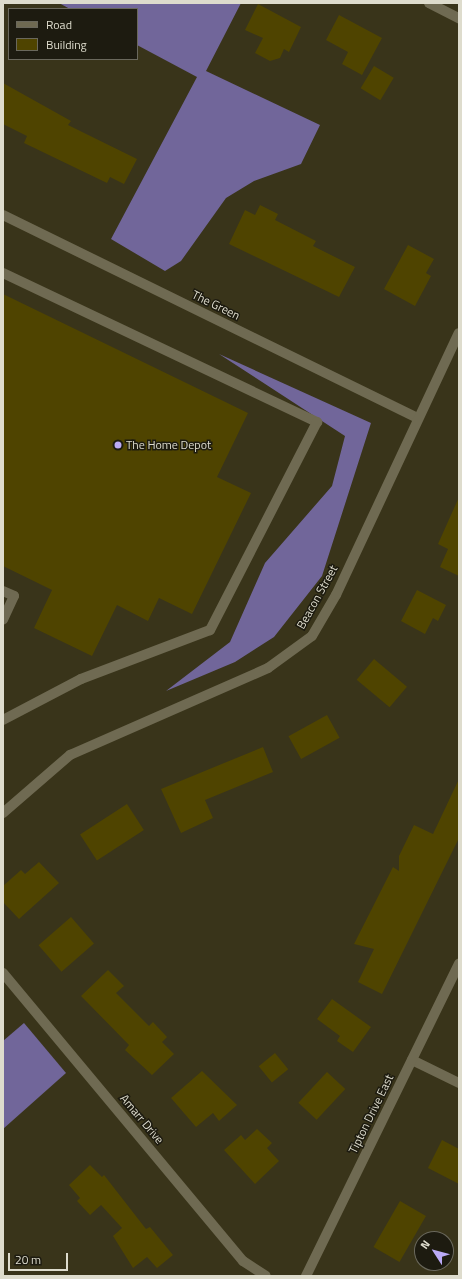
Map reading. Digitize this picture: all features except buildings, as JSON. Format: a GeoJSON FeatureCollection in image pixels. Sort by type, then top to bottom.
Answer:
{"type":"FeatureCollection","features":[{"type":"Feature","properties":{"kind":"street"},"geometry":{"type":"LineString","coordinates":[[429,3],[459,18]]}},
{"type":"Feature","properties":{"kind":"street","name":"The Green"},"geometry":{"type":"LineString","coordinates":[[3,216],[418,418]]}},
{"type":"Feature","properties":{"kind":"street"},"geometry":{"type":"LineString","coordinates":[[3,273],[317,422],[210,630],[81,679],[3,720]]}},
{"type":"Feature","properties":{"kind":"street","name":"Beacon Street"},"geometry":{"type":"LineString","coordinates":[[3,813],[70,755],[268,668],[312,636],[336,595],[459,333]]}},
{"type":"Feature","properties":{"kind":"street"},"geometry":{"type":"LineString","coordinates":[[3,591],[14,596],[3,620]]}},
{"type":"Feature","properties":{"kind":"street","name":"Tipton Drive East"},"geometry":{"type":"LineString","coordinates":[[306,1276],[459,963]]}},
{"type":"Feature","properties":{"kind":"street","name":"Amarr Drive"},"geometry":{"type":"LineString","coordinates":[[3,973],[243,1261],[266,1276]]}},
{"type":"Feature","properties":{"kind":"street"},"geometry":{"type":"LineString","coordinates":[[412,1060],[459,1083]]}},
{"type":"Feature","properties":{"kind":"shaded area"},"geometry":{"type":"Polygon","coordinates":[[[59,3],[241,3],[206,71],[320,125],[301,164],[254,181],[226,198],[181,261],[165,271],[111,239],[197,77],[138,46],[138,8],[68,8],[59,3]]]}},
{"type":"Feature","properties":{"kind":"shaded area"},"geometry":{"type":"Polygon","coordinates":[[[219,354],[371,423],[322,576],[274,637],[235,662],[166,691],[230,642],[265,563],[332,486],[345,436],[219,354]]]}},
{"type":"Feature","properties":{"kind":"shaded area"},"geometry":{"type":"Polygon","coordinates":[[[24,1023],[66,1073],[3,1129],[3,1041],[24,1023]]]}},
{"type":"Feature","properties":{"kind":"place","name":"The Home Depot"},"geometry":{"type":"Point","coordinates":[118,445]}}]}
